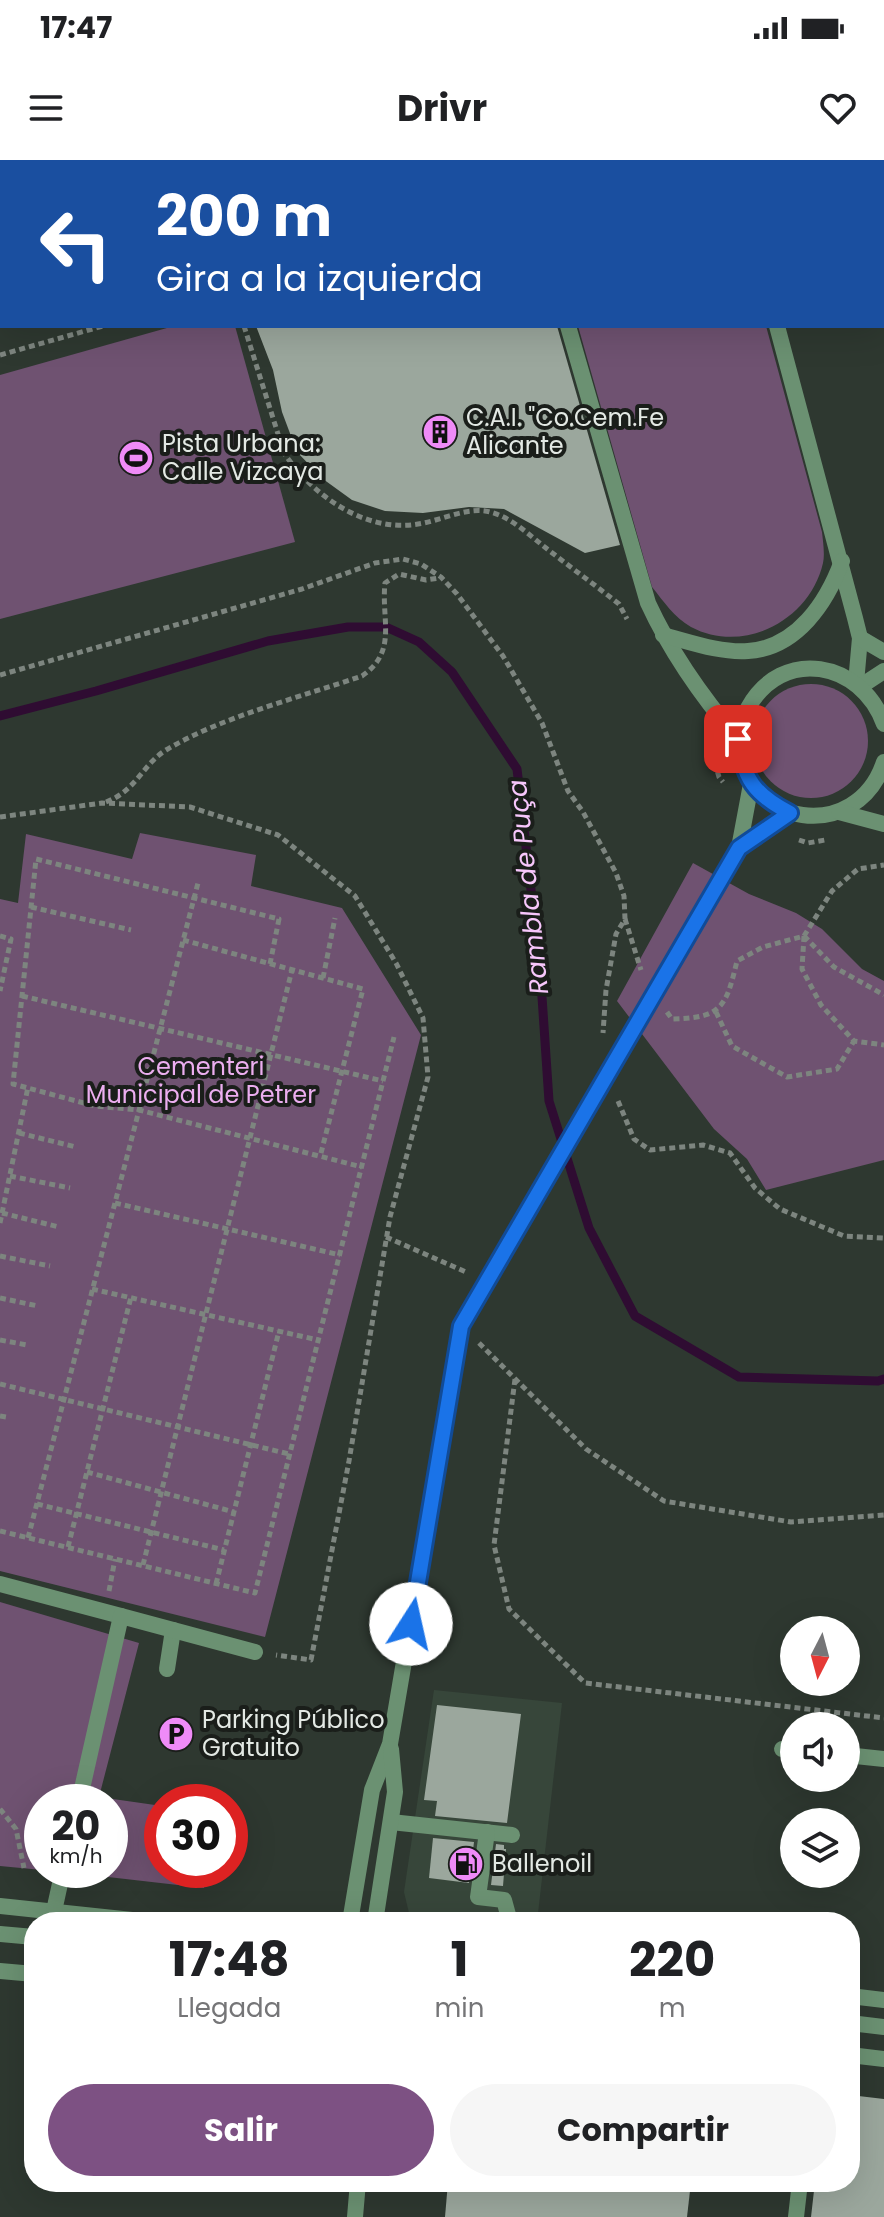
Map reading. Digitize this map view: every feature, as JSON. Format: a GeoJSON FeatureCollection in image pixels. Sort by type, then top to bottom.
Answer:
{"type":"FeatureCollection","features":[{"type":"Feature","properties":{"kind":"street"},"geometry":{"type":"LineString","coordinates":[[569,328],[648,603],[663,635],[697,687],[738,739]]}},
{"type":"Feature","properties":{"kind":"street"},"geometry":{"type":"LineString","coordinates":[[778,328],[860,638],[859,684]]}},
{"type":"Feature","properties":{"kind":"street"},"geometry":{"type":"LineString","coordinates":[[663,635],[716,649],[750,651],[779,642],[806,623],[816,611],[833,586],[842,561]]}},
{"type":"Feature","properties":{"kind":"street"},"geometry":{"type":"LineString","coordinates":[[860,638],[884,652]]}},
{"type":"Feature","properties":{"kind":"street"},"geometry":{"type":"LineString","coordinates":[[739,848],[742,784],[738,739],[743,717],[754,697],[770,682],[791,672],[813,668],[836,672],[859,684],[877,705],[884,724]]}},
{"type":"Feature","properties":{"kind":"street"},"geometry":{"type":"LineString","coordinates":[[859,684],[884,671]]}},
{"type":"Feature","properties":{"kind":"street"},"geometry":{"type":"LineString","coordinates":[[742,784],[790,813],[814,817],[839,812],[856,803],[870,790],[884,762]]}},
{"type":"Feature","properties":{"kind":"street"},"geometry":{"type":"LineString","coordinates":[[839,812],[884,824]]}},
{"type":"Feature","properties":{"kind":"street"},"geometry":{"type":"LineString","coordinates":[[352,1912],[372,1790],[390,1744],[461,1326],[739,848],[790,813]]}},
{"type":"Feature","properties":{"kind":"street"},"geometry":{"type":"LineString","coordinates":[[0,1584],[255,1652]]}},
{"type":"Feature","properties":{"kind":"street"},"geometry":{"type":"LineString","coordinates":[[83,1784],[121,1616]]}},
{"type":"Feature","properties":{"kind":"street"},"geometry":{"type":"LineString","coordinates":[[167,1669],[173,1630]]}},
{"type":"Feature","properties":{"kind":"street"},"geometry":{"type":"LineString","coordinates":[[377,1912],[395,1792],[390,1744]]}},
{"type":"Feature","properties":{"kind":"street"},"geometry":{"type":"LineString","coordinates":[[860,1756],[884,1759]]}},
{"type":"Feature","properties":{"kind":"street"},"geometry":{"type":"LineString","coordinates":[[391,1822],[512,1835]]}},
{"type":"Feature","properties":{"kind":"street"},"geometry":{"type":"LineString","coordinates":[[487,1832],[478,1897],[504,1900],[507,1912]]}},
{"type":"Feature","properties":{"kind":"street"},"geometry":{"type":"LineString","coordinates":[[54,1911],[59,1888]]}},
{"type":"Feature","properties":{"kind":"street"},"geometry":{"type":"LineString","coordinates":[[0,1906],[63,1912]]}},
{"type":"Feature","properties":{"kind":"street"},"geometry":{"type":"LineString","coordinates":[[0,1934],[24,1936]]}},
{"type":"Feature","properties":{"kind":"street"},"geometry":{"type":"LineString","coordinates":[[0,1971],[24,1973]]}},
{"type":"Feature","properties":{"kind":"street"},"geometry":{"type":"LineString","coordinates":[[860,1997],[884,2000]]}},
{"type":"Feature","properties":{"kind":"street"},"geometry":{"type":"LineString","coordinates":[[860,2024],[884,2027]]}},
{"type":"Feature","properties":{"kind":"street"},"geometry":{"type":"LineString","coordinates":[[860,2056],[884,2059]]}},
{"type":"Feature","properties":{"kind":"street"},"geometry":{"type":"LineString","coordinates":[[355,2217],[357,2192]]}},
{"type":"Feature","properties":{"kind":"street"},"geometry":{"type":"LineString","coordinates":[[796,2217],[799,2192]]}},
{"type":"Feature","properties":{"kind":"path"},"geometry":{"type":"LineString","coordinates":[[0,355],[96,328]]}},
{"type":"Feature","properties":{"kind":"path"},"geometry":{"type":"LineString","coordinates":[[245,328],[284,453],[296,471],[316,490],[343,509],[380,523],[415,525],[463,513],[487,511],[498,515],[509,520],[619,604],[631,626]]}},
{"type":"Feature","properties":{"kind":"path"},"geometry":{"type":"LineString","coordinates":[[0,675],[302,589],[375,563],[403,559],[421,564],[441,577],[457,594],[503,656],[542,723],[568,791],[616,873],[624,896],[625,919],[637,963],[644,974]]}},
{"type":"Feature","properties":{"kind":"path"},"geometry":{"type":"LineString","coordinates":[[102,803],[120,797],[162,752],[203,731],[362,676],[377,666],[384,651],[385,583],[399,574],[426,580],[441,577]]}},
{"type":"Feature","properties":{"kind":"path"},"geometry":{"type":"LineString","coordinates":[[707,735],[721,782],[742,784]]}},
{"type":"Feature","properties":{"kind":"path"},"geometry":{"type":"LineString","coordinates":[[0,817],[102,803],[190,807],[278,835],[355,896],[396,963],[423,1018],[428,1077],[386,1237],[349,1461],[311,1660],[255,1652]]}},
{"type":"Feature","properties":{"kind":"path"},"geometry":{"type":"LineString","coordinates":[[793,834],[808,843],[830,839]]}},
{"type":"Feature","properties":{"kind":"path"},"geometry":{"type":"LineString","coordinates":[[270,964],[279,919],[36,859],[13,1084],[95,1106],[139,1110],[362,1167]]}},
{"type":"Feature","properties":{"kind":"path"},"geometry":{"type":"LineString","coordinates":[[884,865],[858,869],[832,891],[804,936],[802,969],[821,1005],[854,1041],[884,1045]]}},
{"type":"Feature","properties":{"kind":"path"},"geometry":{"type":"LineString","coordinates":[[28,1538],[198,883]]}},
{"type":"Feature","properties":{"kind":"path"},"geometry":{"type":"LineString","coordinates":[[31,907],[131,930]]}},
{"type":"Feature","properties":{"kind":"path"},"geometry":{"type":"LineString","coordinates":[[323,978],[335,918]]}},
{"type":"Feature","properties":{"kind":"path"},"geometry":{"type":"LineString","coordinates":[[603,1036],[606,990],[616,934],[625,919]]}},
{"type":"Feature","properties":{"kind":"path"},"geometry":{"type":"LineString","coordinates":[[0,936],[11,939],[0,991]]}},
{"type":"Feature","properties":{"kind":"path"},"geometry":{"type":"LineString","coordinates":[[804,936],[834,967],[884,995]]}},
{"type":"Feature","properties":{"kind":"path"},"geometry":{"type":"LineString","coordinates":[[665,1008],[672,1019],[699,1018],[716,1012],[730,992],[737,961],[763,947],[804,936]]}},
{"type":"Feature","properties":{"kind":"path"},"geometry":{"type":"LineString","coordinates":[[183,940],[363,989],[320,1157]]}},
{"type":"Feature","properties":{"kind":"path"},"geometry":{"type":"LineString","coordinates":[[143,1565],[292,970]]}},
{"type":"Feature","properties":{"kind":"path"},"geometry":{"type":"LineString","coordinates":[[22,996],[383,1081]]}},
{"type":"Feature","properties":{"kind":"path"},"geometry":{"type":"LineString","coordinates":[[716,1012],[732,1046],[787,1077],[837,1069],[854,1041]]}},
{"type":"Feature","properties":{"kind":"path"},"geometry":{"type":"LineString","coordinates":[[0,1531],[255,1593],[394,1037]]}},
{"type":"Feature","properties":{"kind":"path"},"geometry":{"type":"LineString","coordinates":[[0,1223],[28,1087]]}},
{"type":"Feature","properties":{"kind":"path"},"geometry":{"type":"LineString","coordinates":[[615,1092],[634,1139],[650,1150],[703,1145],[730,1153],[755,1188],[780,1209],[844,1236],[884,1238]]}},
{"type":"Feature","properties":{"kind":"path"},"geometry":{"type":"LineString","coordinates":[[19,1133],[76,1147]]}},
{"type":"Feature","properties":{"kind":"path"},"geometry":{"type":"LineString","coordinates":[[10,1176],[70,1188]]}},
{"type":"Feature","properties":{"kind":"path"},"geometry":{"type":"LineString","coordinates":[[115,1203],[340,1255]]}},
{"type":"Feature","properties":{"kind":"path"},"geometry":{"type":"LineString","coordinates":[[2,1213],[59,1227]]}},
{"type":"Feature","properties":{"kind":"path"},"geometry":{"type":"LineString","coordinates":[[386,1237],[487,1281]]}},
{"type":"Feature","properties":{"kind":"path"},"geometry":{"type":"LineString","coordinates":[[0,1256],[50,1266]]}},
{"type":"Feature","properties":{"kind":"path"},"geometry":{"type":"LineString","coordinates":[[92,1289],[318,1340]]}},
{"type":"Feature","properties":{"kind":"path"},"geometry":{"type":"LineString","coordinates":[[68,1547],[131,1297]]}},
{"type":"Feature","properties":{"kind":"path"},"geometry":{"type":"LineString","coordinates":[[0,1298],[38,1306]]}},
{"type":"Feature","properties":{"kind":"path"},"geometry":{"type":"LineString","coordinates":[[461,1326],[586,1449],[664,1501],[791,1522],[884,1515]]}},
{"type":"Feature","properties":{"kind":"path"},"geometry":{"type":"LineString","coordinates":[[216,1584],[279,1331]]}},
{"type":"Feature","properties":{"kind":"path"},"geometry":{"type":"LineString","coordinates":[[0,1340],[27,1345]]}},
{"type":"Feature","properties":{"kind":"path"},"geometry":{"type":"LineString","coordinates":[[515,1379],[494,1545],[509,1609],[585,1683],[884,1718]]}},
{"type":"Feature","properties":{"kind":"path"},"geometry":{"type":"LineString","coordinates":[[0,1384],[289,1454]]}},
{"type":"Feature","properties":{"kind":"path"},"geometry":{"type":"LineString","coordinates":[[87,1472],[234,1512]]}},
{"type":"Feature","properties":{"kind":"path"},"geometry":{"type":"LineString","coordinates":[[37,1504],[224,1550]]}},
{"type":"Feature","properties":{"kind":"path"},"geometry":{"type":"LineString","coordinates":[[104,1611],[115,1559]]}},
{"type":"Feature","properties":{"kind":"path"},"geometry":{"type":"LineString","coordinates":[[0,1809],[16,1829],[24,1868]]}},
{"type":"Feature","properties":{"kind":"shaded area"},"geometry":{"type":"Polygon","coordinates":[[[434,1690],[562,1703],[538,1912],[409,1912],[404,1892],[434,1690]]]}},
{"type":"Feature","properties":{"kind":"green space","name":"Pista Urbana: Calle Vizcaya"},"geometry":{"type":"Polygon","coordinates":[[[167,328],[236,328],[295,542],[0,619],[0,375],[167,328]]]}},
{"type":"Feature","properties":{"kind":"green space"},"geometry":{"type":"Polygon","coordinates":[[[579,328],[767,328],[822,532],[823,563],[816,583],[789,616],[772,627],[732,637],[711,635],[691,627],[679,619],[652,587],[579,328]]]}},
{"type":"Feature","properties":{"kind":"green space"},"geometry":{"type":"Polygon","coordinates":[[[811,684],[833,689],[851,701],[863,719],[868,741],[863,763],[851,781],[833,793],[811,798],[789,793],[771,781],[759,763],[754,741],[759,719],[771,701],[789,689],[811,684]]]}},
{"type":"Feature","properties":{"kind":"green space","name":"Cementeri Municipal de Petrer"},"geometry":{"type":"Polygon","coordinates":[[[140,833],[256,855],[251,886],[342,908],[421,1035],[265,1637],[0,1571],[0,899],[18,903],[26,834],[132,859],[140,833]]]}},
{"type":"Feature","properties":{"kind":"green space"},"geometry":{"type":"Polygon","coordinates":[[[693,863],[749,894],[796,913],[822,929],[862,969],[884,981],[884,1160],[766,1190],[747,1159],[714,1129],[617,1001],[693,863]]]}},
{"type":"Feature","properties":{"kind":"green space"},"geometry":{"type":"Polygon","coordinates":[[[0,1602],[139,1643],[102,1784],[24,1784],[24,1868],[0,1866],[0,1602]]]}},
{"type":"Feature","properties":{"kind":"green space"},"geometry":{"type":"Polygon","coordinates":[[[128,1801],[144,1803],[144,1881],[128,1879],[128,1801]]]}},
{"type":"Feature","properties":{"kind":"building","name":"C.A.I. \"Co.Cem.Fe Alicante"},"geometry":{"type":"Polygon","coordinates":[[[257,328],[558,328],[620,545],[585,553],[504,509],[469,507],[423,513],[385,511],[352,500],[323,479],[297,452],[282,412],[273,370],[257,328]]]}},
{"type":"Feature","properties":{"kind":"building"},"geometry":{"type":"Polygon","coordinates":[[[437,1705],[521,1714],[507,1823],[435,1816],[437,1801],[424,1800],[437,1705]]]}},
{"type":"Feature","properties":{"kind":"building"},"geometry":{"type":"Polygon","coordinates":[[[433,1838],[474,1842],[469,1883],[429,1878],[433,1838]]]}},
{"type":"Feature","properties":{"kind":"building"},"geometry":{"type":"Polygon","coordinates":[[[496,1844],[504,1845],[506,1849],[503,1886],[491,1885],[496,1844]]]}},
{"type":"Feature","properties":{"kind":"building"},"geometry":{"type":"Polygon","coordinates":[[[860,2096],[884,2099],[884,2217],[811,2217],[814,2192],[860,2192],[860,2096]]]}},
{"type":"Feature","properties":{"kind":"building"},"geometry":{"type":"Polygon","coordinates":[[[447,2192],[690,2192],[687,2217],[445,2217],[447,2192]]]}},
{"type":"Feature","properties":{"kind":"waterway","name":"Rambla de Puça"},"geometry":{"type":"LineString","coordinates":[[0,716],[268,641],[348,627],[386,627],[419,642],[452,672],[517,769],[540,967],[549,1101],[589,1228],[635,1316],[739,1377],[884,1379]]}},
{"type":"Feature","properties":{"kind":"place","name":"C.A.I. \"Co.Cem.Fe Alicante"},"geometry":{"type":"Point","coordinates":[440,432]}},
{"type":"Feature","properties":{"kind":"place","name":"Pista Urbana: Calle Vizcaya"},"geometry":{"type":"Point","coordinates":[136,458]}},
{"type":"Feature","properties":{"kind":"place","name":"Parking Público Gratuito"},"geometry":{"type":"Point","coordinates":[176,1734]}},
{"type":"Feature","properties":{"kind":"place","name":"Ballenoil"},"geometry":{"type":"Point","coordinates":[466,1864]}},
{"type":"Feature","properties":{"kind":"route"},"geometry":{"type":"LineString","coordinates":[[411,1624],[461,1326],[739,848],[790,813],[768,802],[751,784],[741,763],[738,739]]}}]}
